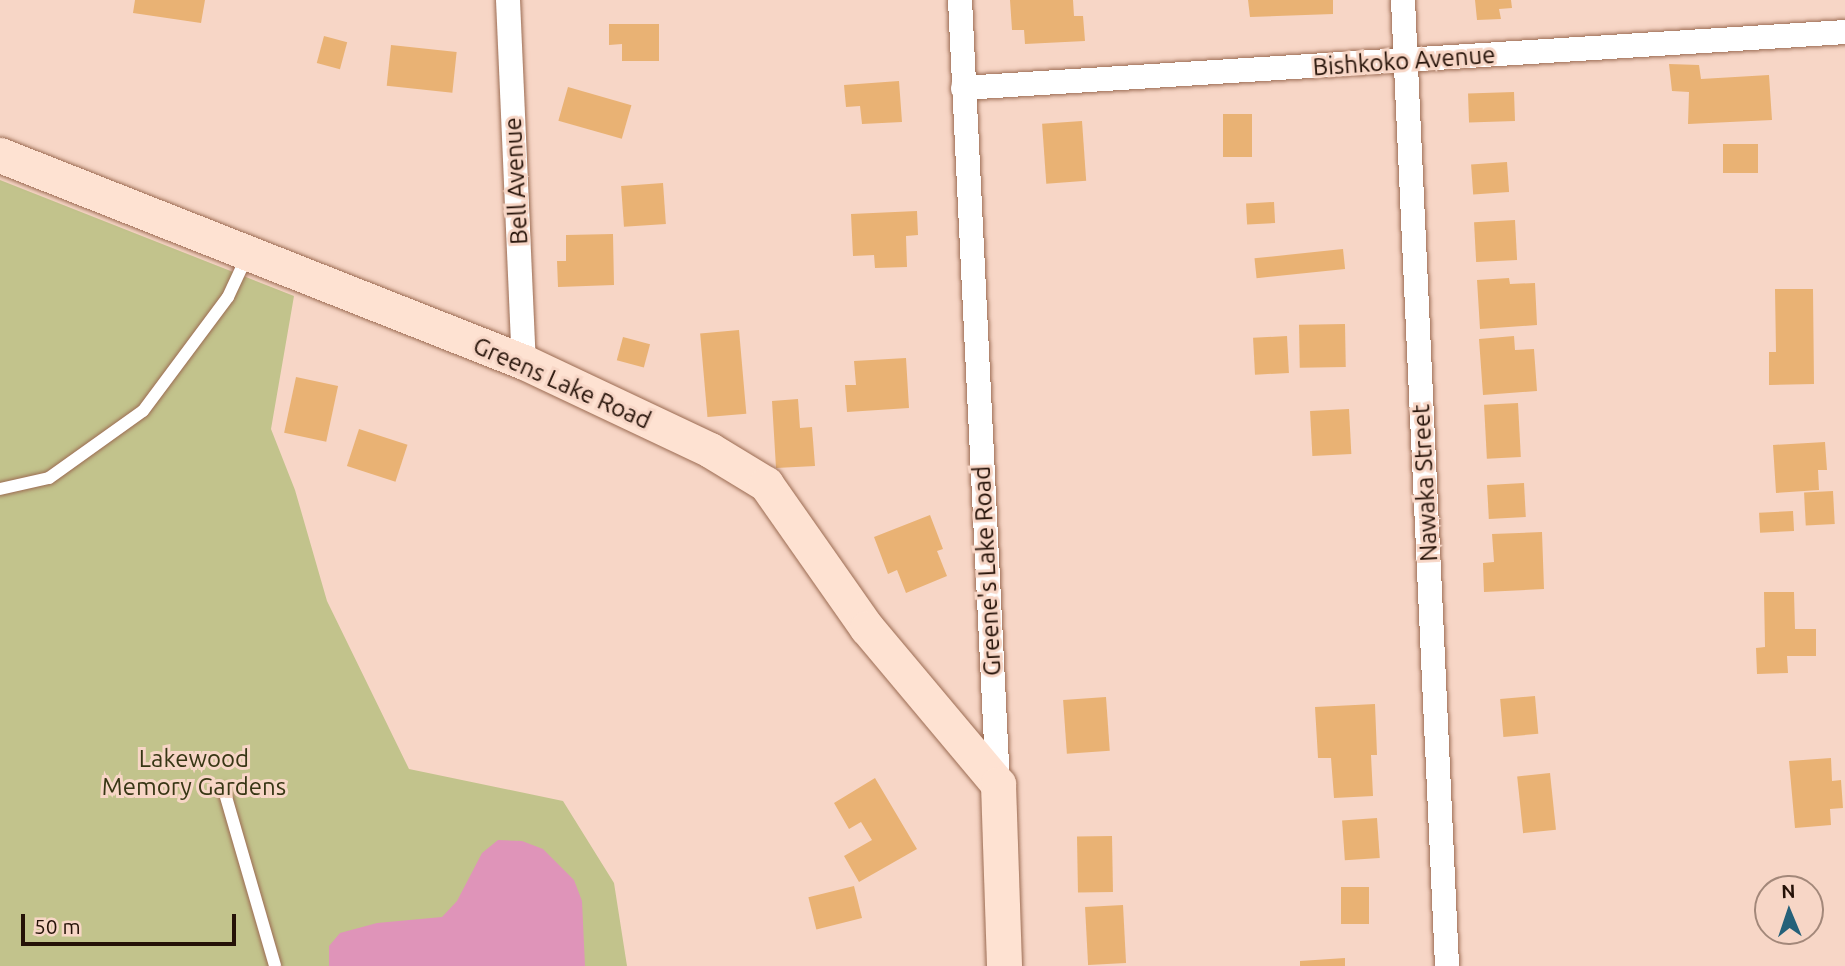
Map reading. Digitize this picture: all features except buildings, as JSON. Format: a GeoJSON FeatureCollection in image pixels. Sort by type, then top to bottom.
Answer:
{"type":"FeatureCollection","features":[{"type":"Feature","properties":{"kind":"street","name":"Bell Avenue"},"geometry":{"type":"LineString","coordinates":[[508,0],[524,362]]}},
{"type":"Feature","properties":{"kind":"street","name":"Greene's Lake Road"},"geometry":{"type":"LineString","coordinates":[[960,0],[966,176],[998,784],[1004,966]]}},
{"type":"Feature","properties":{"kind":"street","name":"Nawaka Street"},"geometry":{"type":"LineString","coordinates":[[1403,0],[1447,966]]}},
{"type":"Feature","properties":{"kind":"street","name":"Bishkoko Avenue"},"geometry":{"type":"LineString","coordinates":[[963,88],[1845,32]]}},
{"type":"Feature","properties":{"kind":"street","name":"Greens Lake Road"},"geometry":{"type":"LineString","coordinates":[[0,155],[247,256],[524,362],[710,450],[766,484],[867,628],[998,784]]}},
{"type":"Feature","properties":{"kind":"lane"},"geometry":{"type":"LineString","coordinates":[[0,489],[49,478],[143,411],[228,297],[247,256]]}},
{"type":"Feature","properties":{"kind":"lane"},"geometry":{"type":"LineString","coordinates":[[224,790],[275,966]]}},
{"type":"Feature","properties":{"kind":"green space","name":"Lakewood Memory Gardens"},"geometry":{"type":"Polygon","coordinates":[[[0,180],[294,296],[271,429],[295,490],[327,601],[409,769],[563,801],[614,883],[627,966],[0,966],[0,180]]]}},
{"type":"Feature","properties":{"kind":"shaded area"},"geometry":{"type":"Polygon","coordinates":[[[498,840],[522,841],[543,849],[574,880],[582,901],[585,966],[329,966],[329,946],[340,933],[377,923],[442,917],[457,901],[482,853],[498,840]]]}}]}
